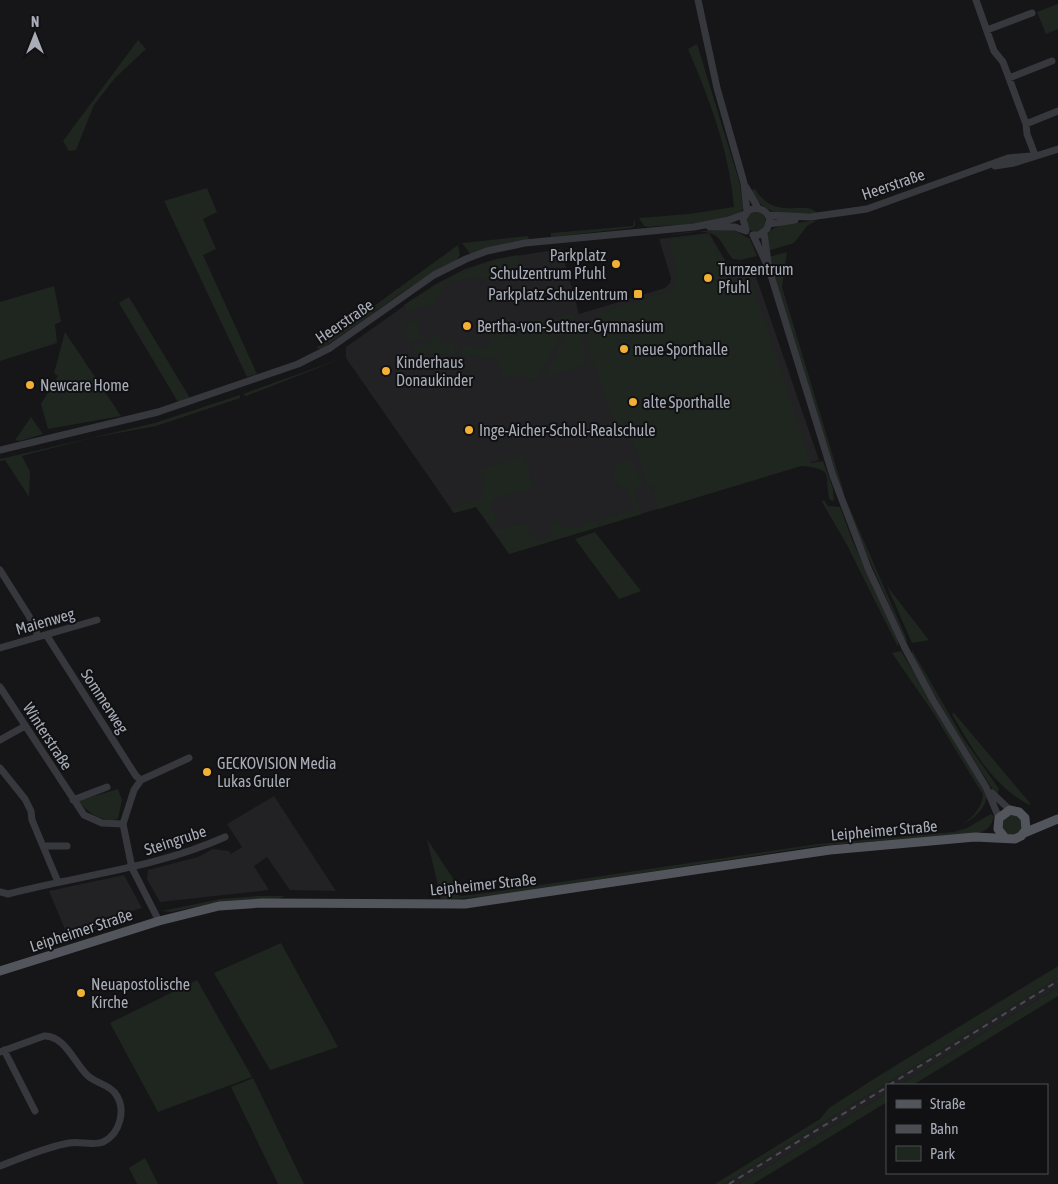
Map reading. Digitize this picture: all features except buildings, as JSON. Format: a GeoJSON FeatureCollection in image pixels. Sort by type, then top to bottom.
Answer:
{"type":"FeatureCollection","features":[{"type":"Feature","properties":{"kind":"main road"},"geometry":{"type":"LineString","coordinates":[[1024,833],[1027,826],[1025,818],[1019,812],[1010,810],[998,821],[1000,833],[1005,838],[1015,839],[1047,822],[1058,819]]}},
{"type":"Feature","properties":{"kind":"main road"},"geometry":{"type":"LineString","coordinates":[[1025,818],[1047,822]]}},
{"type":"Feature","properties":{"kind":"main road","name":"Leipheimer Straße"},"geometry":{"type":"LineString","coordinates":[[975,838],[990,831],[998,821]]}},
{"type":"Feature","properties":{"kind":"main road","name":"Leipheimer Straße"},"geometry":{"type":"LineString","coordinates":[[0,971],[159,921],[219,906],[248,904],[465,904],[830,850],[975,838],[1005,838]]}},
{"type":"Feature","properties":{"kind":"street"},"geometry":{"type":"LineString","coordinates":[[698,0],[718,88],[744,183],[746,213],[743,223],[746,230]]}},
{"type":"Feature","properties":{"kind":"street"},"geometry":{"type":"LineString","coordinates":[[976,0],[994,51],[1003,62],[1026,124],[1033,156]]}},
{"type":"Feature","properties":{"kind":"street"},"geometry":{"type":"LineString","coordinates":[[987,30],[1032,13]]}},
{"type":"Feature","properties":{"kind":"street"},"geometry":{"type":"LineString","coordinates":[[1009,78],[1052,61]]}},
{"type":"Feature","properties":{"kind":"street"},"geometry":{"type":"LineString","coordinates":[[1026,124],[1058,111]]}},
{"type":"Feature","properties":{"kind":"street","name":"Heerstraße"},"geometry":{"type":"LineString","coordinates":[[769,224],[881,206],[956,175],[1008,158],[1033,156],[1058,149]]}},
{"type":"Feature","properties":{"kind":"street"},"geometry":{"type":"LineString","coordinates":[[744,183],[758,208],[768,215],[769,224],[764,233],[768,269]]}},
{"type":"Feature","properties":{"kind":"street"},"geometry":{"type":"LineString","coordinates":[[746,213],[758,208]]}},
{"type":"Feature","properties":{"kind":"street","name":"Heerstraße"},"geometry":{"type":"LineString","coordinates":[[694,227],[729,220],[746,213]]}},
{"type":"Feature","properties":{"kind":"street","name":"Heerstraße"},"geometry":{"type":"LineString","coordinates":[[768,215],[810,217]]}},
{"type":"Feature","properties":{"kind":"street","name":"Heerstraße"},"geometry":{"type":"LineString","coordinates":[[3,449],[158,412],[298,364],[330,348],[434,275],[487,251],[525,243],[694,227],[735,227],[746,230],[753,235]]}},
{"type":"Feature","properties":{"kind":"street"},"geometry":{"type":"LineString","coordinates":[[764,233],[753,235],[768,269],[833,476],[868,568],[909,656],[933,700],[986,787],[998,821]]}},
{"type":"Feature","properties":{"kind":"street"},"geometry":{"type":"LineString","coordinates":[[0,570],[29,616],[38,636]]}},
{"type":"Feature","properties":{"kind":"street","name":"Maienweg"},"geometry":{"type":"LineString","coordinates":[[0,648],[38,636],[47,636],[97,620]]}},
{"type":"Feature","properties":{"kind":"street","name":"Sommerweg"},"geometry":{"type":"LineString","coordinates":[[47,636],[136,776],[141,780]]}},
{"type":"Feature","properties":{"kind":"street","name":"Winterstraße"},"geometry":{"type":"LineString","coordinates":[[0,687],[84,815],[102,823],[123,824]]}},
{"type":"Feature","properties":{"kind":"street"},"geometry":{"type":"LineString","coordinates":[[0,740],[25,726]]}},
{"type":"Feature","properties":{"kind":"street"},"geometry":{"type":"LineString","coordinates":[[159,921],[132,868],[123,824],[134,790],[141,780],[189,758]]}},
{"type":"Feature","properties":{"kind":"street"},"geometry":{"type":"LineString","coordinates":[[0,768],[31,811],[32,820],[58,882]]}},
{"type":"Feature","properties":{"kind":"street"},"geometry":{"type":"LineString","coordinates":[[73,800],[107,787]]}},
{"type":"Feature","properties":{"kind":"street"},"geometry":{"type":"LineString","coordinates":[[986,787],[1010,810]]}},
{"type":"Feature","properties":{"kind":"street","name":"Steingrube"},"geometry":{"type":"LineString","coordinates":[[0,892],[8,894],[132,868],[201,848],[225,837]]}},
{"type":"Feature","properties":{"kind":"street"},"geometry":{"type":"LineString","coordinates":[[44,846],[67,846]]}},
{"type":"Feature","properties":{"kind":"street"},"geometry":{"type":"LineString","coordinates":[[0,1166],[68,1143],[103,1141],[113,1135],[121,1120],[122,1108],[116,1094],[106,1085],[91,1078],[77,1065],[60,1040],[52,1036],[44,1036],[2,1051],[35,1111]]}},
{"type":"Feature","properties":{"kind":"shaded area"},"geometry":{"type":"Polygon","coordinates":[[[709,233],[731,270],[753,268],[819,460],[509,554],[476,507],[454,513],[346,358],[346,347],[434,285],[465,269],[496,259],[561,249],[579,314],[665,288],[670,283],[671,278],[659,239],[709,233]]]}},
{"type":"Feature","properties":{"kind":"shaded area"},"geometry":{"type":"Polygon","coordinates":[[[274,796],[336,891],[290,890],[267,857],[254,866],[269,890],[160,902],[147,879],[148,870],[198,857],[213,849],[229,851],[231,854],[242,847],[227,824],[274,796]]]}},
{"type":"Feature","properties":{"kind":"shaded area"},"geometry":{"type":"Polygon","coordinates":[[[124,875],[142,908],[118,915],[103,926],[69,939],[49,891],[124,875]]]}},
{"type":"Feature","properties":{"kind":"shaded area"},"geometry":{"type":"Polygon","coordinates":[[[1058,978],[1058,987],[901,1084],[886,1084],[1058,978]]]}},
{"type":"Feature","properties":{"kind":"shaded area"},"geometry":{"type":"Polygon","coordinates":[[[886,1084],[886,1094],[739,1184],[724,1184],[886,1084]]]}},
{"type":"Feature","properties":{"kind":"green space"},"geometry":{"type":"Polygon","coordinates":[[[1058,4],[1058,29],[1046,34],[1037,12],[1058,4]]]}},
{"type":"Feature","properties":{"kind":"green space"},"geometry":{"type":"Polygon","coordinates":[[[138,40],[146,49],[115,78],[94,105],[76,150],[69,151],[63,141],[138,40]]]}},
{"type":"Feature","properties":{"kind":"green space"},"geometry":{"type":"Polygon","coordinates":[[[697,44],[740,184],[743,209],[736,215],[713,222],[644,226],[639,218],[689,214],[734,207],[723,146],[704,88],[688,49],[697,44]]]}},
{"type":"Feature","properties":{"kind":"green space"},"geometry":{"type":"Polygon","coordinates":[[[207,188],[217,212],[203,219],[216,249],[203,255],[257,374],[247,377],[164,201],[207,188]]]}},
{"type":"Feature","properties":{"kind":"green space"},"geometry":{"type":"Polygon","coordinates":[[[755,189],[763,199],[772,205],[781,208],[812,209],[817,213],[787,214],[771,210],[756,200],[750,190],[755,189]]]}},
{"type":"Feature","properties":{"kind":"green space"},"geometry":{"type":"Polygon","coordinates":[[[756,212],[763,215],[766,222],[763,229],[756,232],[749,229],[746,222],[749,215],[756,212]]]}},
{"type":"Feature","properties":{"kind":"green space"},"geometry":{"type":"Polygon","coordinates":[[[635,218],[635,226],[631,228],[551,237],[551,233],[633,226],[635,218]]]}},
{"type":"Feature","properties":{"kind":"green space"},"geometry":{"type":"Polygon","coordinates":[[[818,220],[807,226],[794,243],[768,251],[768,233],[774,228],[782,225],[818,220]]]}},
{"type":"Feature","properties":{"kind":"green space"},"geometry":{"type":"Polygon","coordinates":[[[734,230],[750,239],[757,256],[741,260],[733,259],[715,235],[697,232],[734,230]]]}},
{"type":"Feature","properties":{"kind":"green space"},"geometry":{"type":"Polygon","coordinates":[[[685,232],[697,232],[664,236],[685,232]]]}},
{"type":"Feature","properties":{"kind":"green space"},"geometry":{"type":"Polygon","coordinates":[[[709,235],[733,281],[750,276],[811,463],[823,461],[833,489],[834,501],[830,500],[824,472],[820,469],[801,466],[659,509],[651,484],[646,485],[628,423],[615,426],[583,327],[594,324],[600,313],[669,291],[674,286],[677,275],[669,243],[672,238],[709,235]]]}},
{"type":"Feature","properties":{"kind":"green space"},"geometry":{"type":"Polygon","coordinates":[[[528,236],[529,240],[471,255],[462,243],[528,236]]]}},
{"type":"Feature","properties":{"kind":"green space"},"geometry":{"type":"Polygon","coordinates":[[[458,245],[460,255],[457,260],[405,291],[321,349],[316,348],[458,245]]]}},
{"type":"Feature","properties":{"kind":"green space"},"geometry":{"type":"Polygon","coordinates":[[[787,252],[782,287],[844,493],[842,492],[810,395],[769,257],[787,252]]]}},
{"type":"Feature","properties":{"kind":"green space"},"geometry":{"type":"Polygon","coordinates":[[[517,255],[519,263],[510,269],[507,279],[467,278],[442,284],[443,292],[438,296],[436,303],[406,312],[404,305],[430,288],[457,274],[501,258],[517,255]]]}},
{"type":"Feature","properties":{"kind":"green space"},"geometry":{"type":"Polygon","coordinates":[[[54,286],[61,322],[55,324],[57,343],[0,361],[0,302],[54,286]]]}},
{"type":"Feature","properties":{"kind":"green space"},"geometry":{"type":"Polygon","coordinates":[[[129,297],[190,398],[178,402],[119,303],[129,297]]]}},
{"type":"Feature","properties":{"kind":"green space"},"geometry":{"type":"Polygon","coordinates":[[[569,314],[574,316],[575,319],[571,320],[537,378],[530,380],[529,375],[502,377],[497,358],[462,356],[461,346],[472,345],[476,349],[491,346],[489,335],[504,330],[506,339],[515,337],[522,328],[528,326],[526,321],[536,318],[544,320],[569,314]]]}},
{"type":"Feature","properties":{"kind":"green space"},"geometry":{"type":"Polygon","coordinates":[[[416,320],[422,339],[411,342],[408,341],[404,326],[405,323],[416,320]]]}},
{"type":"Feature","properties":{"kind":"green space"},"geometry":{"type":"Polygon","coordinates":[[[577,323],[588,364],[544,377],[572,324],[577,323]]]}},
{"type":"Feature","properties":{"kind":"green space"},"geometry":{"type":"Polygon","coordinates":[[[65,332],[121,416],[48,429],[41,404],[58,376],[54,373],[65,332]]]}},
{"type":"Feature","properties":{"kind":"green space"},"geometry":{"type":"Polygon","coordinates":[[[440,336],[441,344],[454,343],[456,356],[415,352],[412,345],[427,345],[431,337],[440,336]]]}},
{"type":"Feature","properties":{"kind":"green space"},"geometry":{"type":"Polygon","coordinates":[[[346,357],[246,396],[243,394],[346,357]]]}},
{"type":"Feature","properties":{"kind":"green space"},"geometry":{"type":"Polygon","coordinates":[[[240,395],[240,398],[156,426],[91,438],[22,456],[30,472],[29,497],[5,460],[0,461],[0,459],[155,423],[240,395]]]}},
{"type":"Feature","properties":{"kind":"green space"},"geometry":{"type":"Polygon","coordinates":[[[31,417],[43,434],[20,441],[15,440],[31,417]]]}},
{"type":"Feature","properties":{"kind":"green space"},"geometry":{"type":"Polygon","coordinates":[[[524,456],[533,485],[529,489],[493,500],[491,504],[496,523],[490,525],[476,507],[454,513],[450,508],[481,499],[484,485],[482,468],[524,456]]]}},
{"type":"Feature","properties":{"kind":"green space"},"geometry":{"type":"Polygon","coordinates":[[[624,461],[631,461],[644,485],[634,492],[642,514],[509,554],[494,531],[499,528],[526,522],[530,535],[538,541],[548,538],[553,531],[551,524],[561,521],[562,525],[570,529],[583,526],[589,519],[600,525],[608,514],[614,516],[633,510],[628,492],[614,479],[613,473],[618,464],[624,461]]]}},
{"type":"Feature","properties":{"kind":"green space"},"geometry":{"type":"Polygon","coordinates":[[[824,500],[828,506],[840,507],[853,542],[898,641],[898,647],[847,545],[822,502],[824,500]]]}},
{"type":"Feature","properties":{"kind":"green space"},"geometry":{"type":"Polygon","coordinates":[[[846,500],[908,642],[904,638],[857,532],[846,500]]]}},
{"type":"Feature","properties":{"kind":"green space"},"geometry":{"type":"Polygon","coordinates":[[[595,532],[641,591],[619,599],[575,539],[595,532]]]}},
{"type":"Feature","properties":{"kind":"green space"},"geometry":{"type":"Polygon","coordinates":[[[887,586],[928,639],[929,640],[912,643],[887,586]]]}},
{"type":"Feature","properties":{"kind":"green space"},"geometry":{"type":"Polygon","coordinates":[[[912,650],[963,738],[999,789],[998,793],[995,793],[952,725],[912,654],[912,650]]]}},
{"type":"Feature","properties":{"kind":"green space"},"geometry":{"type":"Polygon","coordinates":[[[901,651],[987,794],[985,803],[979,812],[963,824],[981,804],[983,795],[934,714],[892,653],[901,651]]]}},
{"type":"Feature","properties":{"kind":"green space"},"geometry":{"type":"Polygon","coordinates":[[[954,713],[1030,803],[1029,805],[1004,787],[984,766],[952,714],[954,713]]]}},
{"type":"Feature","properties":{"kind":"green space"},"geometry":{"type":"Polygon","coordinates":[[[118,789],[122,800],[118,819],[106,820],[96,816],[78,801],[118,789]]]}},
{"type":"Feature","properties":{"kind":"green space"},"geometry":{"type":"Polygon","coordinates":[[[991,814],[994,816],[991,825],[979,833],[818,846],[493,896],[444,900],[440,898],[440,894],[444,892],[462,896],[818,844],[954,832],[967,828],[991,814]]]}},
{"type":"Feature","properties":{"kind":"green space"},"geometry":{"type":"Polygon","coordinates":[[[1012,814],[1022,821],[1023,825],[1016,835],[1012,836],[1002,829],[1001,825],[1008,815],[1012,814]]]}},
{"type":"Feature","properties":{"kind":"green space"},"geometry":{"type":"Polygon","coordinates":[[[427,839],[462,892],[438,886],[427,839]]]}},
{"type":"Feature","properties":{"kind":"green space"},"geometry":{"type":"Polygon","coordinates":[[[285,896],[278,899],[220,902],[171,912],[162,911],[220,899],[285,896]]]}},
{"type":"Feature","properties":{"kind":"green space"},"geometry":{"type":"Polygon","coordinates":[[[281,943],[338,1047],[270,1070],[214,973],[281,943]]]}},
{"type":"Feature","properties":{"kind":"green space"},"geometry":{"type":"Polygon","coordinates":[[[1058,966],[1058,978],[724,1184],[715,1184],[820,1119],[829,1108],[1058,966]]]}},
{"type":"Feature","properties":{"kind":"green space"},"geometry":{"type":"Polygon","coordinates":[[[197,980],[252,1077],[158,1112],[110,1023],[197,980]]]}},
{"type":"Feature","properties":{"kind":"green space"},"geometry":{"type":"Polygon","coordinates":[[[1058,987],[1058,996],[915,1084],[901,1084],[1058,987]]]}},
{"type":"Feature","properties":{"kind":"green space"},"geometry":{"type":"Polygon","coordinates":[[[253,1078],[304,1184],[278,1184],[231,1087],[253,1078]]]}},
{"type":"Feature","properties":{"kind":"green space"},"geometry":{"type":"Polygon","coordinates":[[[886,1094],[886,1103],[753,1184],[739,1184],[886,1094]]]}},
{"type":"Feature","properties":{"kind":"green space"},"geometry":{"type":"Polygon","coordinates":[[[145,1158],[158,1184],[137,1184],[129,1168],[145,1158]]]}},
{"type":"Feature","properties":{"kind":"railway"},"geometry":{"type":"LineString","coordinates":[[891,1084],[1058,981]]}},
{"type":"Feature","properties":{"kind":"railway"},"geometry":{"type":"LineString","coordinates":[[729,1184],[886,1088]]}},
{"type":"Feature","properties":{"kind":"place","name":"Parkplatz Schulzentrum Pfuhl"},"geometry":{"type":"Point","coordinates":[616,264]}},
{"type":"Feature","properties":{"kind":"place","name":"Turnzentrum Pfuhl"},"geometry":{"type":"Point","coordinates":[708,278]}},
{"type":"Feature","properties":{"kind":"place","name":"Parkplatz Schulzentrum"},"geometry":{"type":"Point","coordinates":[638,294]}},
{"type":"Feature","properties":{"kind":"place","name":"Bertha-von-Suttner-Gymnasium"},"geometry":{"type":"Point","coordinates":[467,326]}},
{"type":"Feature","properties":{"kind":"place","name":"neue Sporthalle"},"geometry":{"type":"Point","coordinates":[624,349]}},
{"type":"Feature","properties":{"kind":"place","name":"Kinderhaus Donaukinder"},"geometry":{"type":"Point","coordinates":[386,371]}},
{"type":"Feature","properties":{"kind":"place","name":"Newcare Home"},"geometry":{"type":"Point","coordinates":[30,385]}},
{"type":"Feature","properties":{"kind":"place","name":"alte Sporthalle"},"geometry":{"type":"Point","coordinates":[633,402]}},
{"type":"Feature","properties":{"kind":"place","name":"Inge-Aicher-Scholl-Realschule"},"geometry":{"type":"Point","coordinates":[469,430]}},
{"type":"Feature","properties":{"kind":"place","name":"GECKOVISION Media Lukas Gruler"},"geometry":{"type":"Point","coordinates":[207,772]}},
{"type":"Feature","properties":{"kind":"place","name":"Neuapostolische Kirche"},"geometry":{"type":"Point","coordinates":[81,993]}}]}
